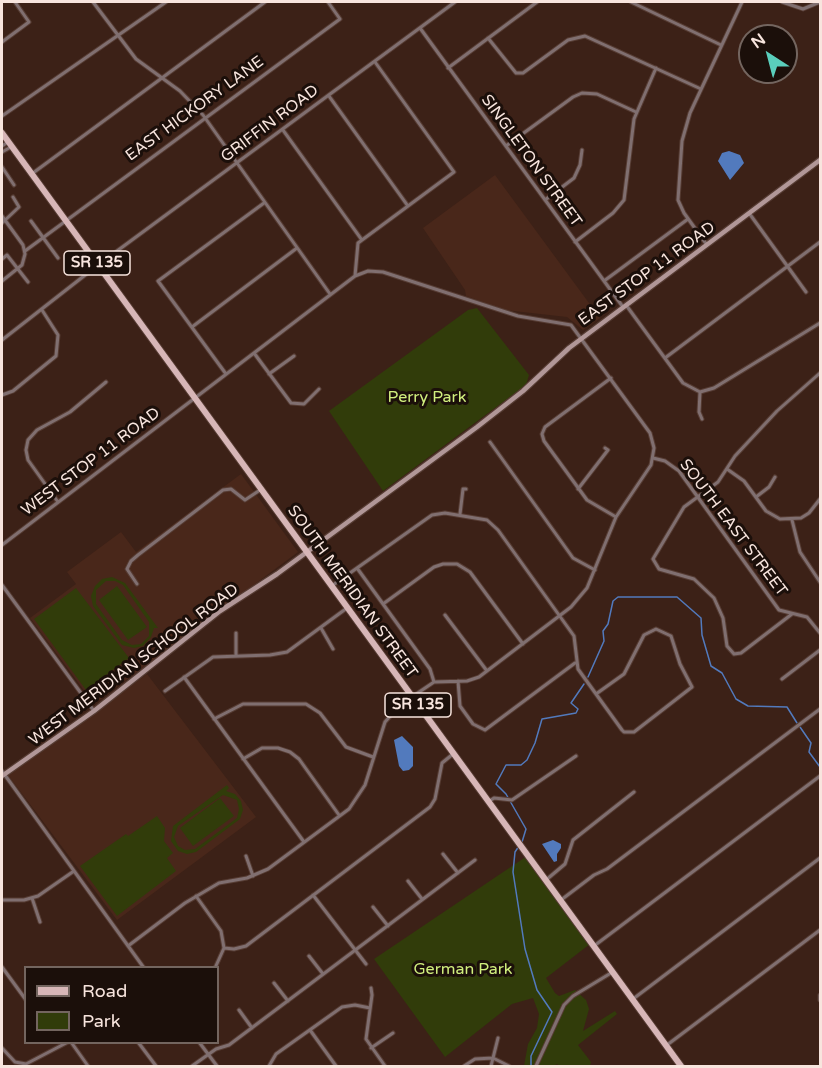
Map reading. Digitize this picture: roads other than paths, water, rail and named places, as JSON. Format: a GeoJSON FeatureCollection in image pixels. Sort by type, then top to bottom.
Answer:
{"type":"FeatureCollection","features":[{"type":"Feature","properties":{"kind":"main road","name":"SOUTH MERIDIAN STREET"},"geometry":{"type":"LineString","coordinates":[[2,133],[7,145],[98,265],[592,947],[681,1066]]}},
{"type":"Feature","properties":{"kind":"main road","name":"EAST STOP 11 ROAD"},"geometry":{"type":"LineString","coordinates":[[582,338],[820,160]]}},
{"type":"Feature","properties":{"kind":"main road","name":"WEST MERIDIAN SCHOOL ROAD"},"geometry":{"type":"LineString","coordinates":[[2,774],[94,711],[211,618],[307,552],[515,399],[582,338]]}},
{"type":"Feature","properties":{"kind":"street"},"geometry":{"type":"LineString","coordinates":[[2,42],[29,22],[15,2]]}},
{"type":"Feature","properties":{"kind":"street"},"geometry":{"type":"LineString","coordinates":[[93,2],[136,59],[183,94],[206,118],[236,165],[331,294]]}},
{"type":"Feature","properties":{"kind":"street"},"geometry":{"type":"LineString","coordinates":[[2,116],[166,2]]}},
{"type":"Feature","properties":{"kind":"street"},"geometry":{"type":"LineString","coordinates":[[31,174],[265,2]]}},
{"type":"Feature","properties":{"kind":"street","name":"EAST HICKORY LANE"},"geometry":{"type":"LineString","coordinates":[[25,251],[340,19],[328,2]]}},
{"type":"Feature","properties":{"kind":"street","name":"GRIFFIN ROAD"},"geometry":{"type":"LineString","coordinates":[[2,340],[98,265],[456,2]]}},
{"type":"Feature","properties":{"kind":"street"},"geometry":{"type":"LineString","coordinates":[[448,68],[537,2]]}},
{"type":"Feature","properties":{"kind":"street"},"geometry":{"type":"LineString","coordinates":[[631,2],[722,45]]}},
{"type":"Feature","properties":{"kind":"street"},"geometry":{"type":"LineString","coordinates":[[707,245],[688,219],[678,200],[682,144],[688,118],[742,2]]}},
{"type":"Feature","properties":{"kind":"street"},"geometry":{"type":"LineString","coordinates":[[782,2],[801,9],[820,2]]}},
{"type":"Feature","properties":{"kind":"street","name":"SINGLETON STREET"},"geometry":{"type":"LineString","coordinates":[[420,28],[604,281],[684,384],[700,392]]}},
{"type":"Feature","properties":{"kind":"street"},"geometry":{"type":"LineString","coordinates":[[488,38],[516,73],[523,73],[568,40],[582,36],[593,38],[701,89]]}},
{"type":"Feature","properties":{"kind":"street"},"geometry":{"type":"LineString","coordinates":[[355,276],[358,243],[454,172],[375,62]]}},
{"type":"Feature","properties":{"kind":"street"},"geometry":{"type":"LineString","coordinates":[[575,242],[614,213],[624,200],[636,112],[656,68]]}},
{"type":"Feature","properties":{"kind":"street"},"geometry":{"type":"LineString","coordinates":[[506,146],[573,97],[582,93],[597,94],[636,112]]}},
{"type":"Feature","properties":{"kind":"street"},"geometry":{"type":"LineString","coordinates":[[329,96],[408,206]]}},
{"type":"Feature","properties":{"kind":"street"},"geometry":{"type":"LineString","coordinates":[[283,130],[362,240]]}},
{"type":"Feature","properties":{"kind":"street"},"geometry":{"type":"LineString","coordinates":[[2,152],[7,145]]}},
{"type":"Feature","properties":{"kind":"street"},"geometry":{"type":"LineString","coordinates":[[545,200],[574,178],[580,165],[582,150]]}},
{"type":"Feature","properties":{"kind":"street"},"geometry":{"type":"LineString","coordinates":[[2,168],[14,185]]}},
{"type":"Feature","properties":{"kind":"street"},"geometry":{"type":"LineString","coordinates":[[2,281],[24,261],[25,251],[2,220],[19,206],[13,197]]}},
{"type":"Feature","properties":{"kind":"street"},"geometry":{"type":"LineString","coordinates":[[226,374],[158,281],[264,203]]}},
{"type":"Feature","properties":{"kind":"street"},"geometry":{"type":"LineString","coordinates":[[749,213],[806,292]]}},
{"type":"Feature","properties":{"kind":"street"},"geometry":{"type":"LineString","coordinates":[[604,281],[688,219]]}},
{"type":"Feature","properties":{"kind":"street"},"geometry":{"type":"LineString","coordinates":[[30,221],[58,258]]}},
{"type":"Feature","properties":{"kind":"street"},"geometry":{"type":"LineString","coordinates":[[665,358],[820,242]]}},
{"type":"Feature","properties":{"kind":"street"},"geometry":{"type":"LineString","coordinates":[[192,327],[297,248]]}},
{"type":"Feature","properties":{"kind":"street"},"geometry":{"type":"LineString","coordinates":[[2,259],[7,255],[28,282]]}},
{"type":"Feature","properties":{"kind":"street","name":"EAST STOP 11 ROAD"},"geometry":{"type":"LineString","coordinates":[[195,398],[355,276],[368,271],[381,271],[518,316],[565,322],[575,328],[582,338]]}},
{"type":"Feature","properties":{"kind":"street"},"geometry":{"type":"LineString","coordinates":[[3,395],[13,392],[51,361],[58,350],[59,338],[42,310]]}},
{"type":"Feature","properties":{"kind":"street"},"geometry":{"type":"LineString","coordinates":[[702,419],[699,412],[700,392],[714,388],[820,323]]}},
{"type":"Feature","properties":{"kind":"street","name":"SOUTH EAST STREET"},"geometry":{"type":"LineString","coordinates":[[582,338],[650,433],[653,458],[675,467],[779,610],[808,618],[820,633]]}},
{"type":"Feature","properties":{"kind":"street"},"geometry":{"type":"LineString","coordinates":[[254,353],[288,400],[296,405],[304,405],[320,389]]}},
{"type":"Feature","properties":{"kind":"street"},"geometry":{"type":"LineString","coordinates":[[269,374],[294,356]]}},
{"type":"Feature","properties":{"kind":"street"},"geometry":{"type":"LineString","coordinates":[[792,614],[741,653],[734,654],[727,646],[719,608],[704,587],[685,574],[659,569],[653,561],[677,514],[718,482],[735,456],[777,411],[820,373]]}},
{"type":"Feature","properties":{"kind":"street"},"geometry":{"type":"LineString","coordinates":[[611,378],[545,428],[542,434],[544,441],[592,505],[616,517]]}},
{"type":"Feature","properties":{"kind":"street"},"geometry":{"type":"LineString","coordinates":[[58,502],[28,460],[26,450],[28,440],[37,430],[70,412],[106,382]]}},
{"type":"Feature","properties":{"kind":"street","name":"WEST STOP 11 ROAD"},"geometry":{"type":"LineString","coordinates":[[2,545],[195,398]]}},
{"type":"Feature","properties":{"kind":"street"},"geometry":{"type":"LineString","coordinates":[[490,442],[574,558],[595,570]]}},
{"type":"Feature","properties":{"kind":"street"},"geometry":{"type":"LineString","coordinates":[[578,489],[608,450],[605,447]]}},
{"type":"Feature","properties":{"kind":"street"},"geometry":{"type":"LineString","coordinates":[[128,946],[196,896],[219,883],[253,876],[268,869],[304,842],[339,815],[361,793],[385,722],[393,712],[434,682],[474,680],[524,644],[579,599],[595,570],[616,517],[648,471],[653,458]]}},
{"type":"Feature","properties":{"kind":"street"},"geometry":{"type":"LineString","coordinates":[[727,470],[744,481],[772,515],[792,520],[805,516],[819,505],[820,499]]}},
{"type":"Feature","properties":{"kind":"street"},"geometry":{"type":"LineString","coordinates":[[756,497],[769,487],[775,477]]}},
{"type":"Feature","properties":{"kind":"street"},"geometry":{"type":"LineString","coordinates":[[137,584],[127,568],[138,555],[223,490],[231,489],[245,500],[261,489]]}},
{"type":"Feature","properties":{"kind":"street"},"geometry":{"type":"LineString","coordinates":[[460,514],[463,489],[466,489]]}},
{"type":"Feature","properties":{"kind":"street"},"geometry":{"type":"LineString","coordinates":[[332,586],[432,515],[460,514],[488,520],[498,530],[576,639],[575,663],[596,694],[622,730],[628,733],[642,727],[692,687],[680,664],[671,636],[656,629],[646,633],[624,674],[596,694]]}},
{"type":"Feature","properties":{"kind":"street"},"geometry":{"type":"LineString","coordinates":[[792,520],[800,552],[820,582]]}},
{"type":"Feature","properties":{"kind":"street"},"geometry":{"type":"LineString","coordinates":[[383,604],[442,564],[458,564],[470,572],[524,644]]}},
{"type":"Feature","properties":{"kind":"street"},"geometry":{"type":"LineString","coordinates":[[357,568],[430,669],[434,682]]}},
{"type":"Feature","properties":{"kind":"street"},"geometry":{"type":"LineString","coordinates":[[2,585],[94,711]]}},
{"type":"Feature","properties":{"kind":"street"},"geometry":{"type":"LineString","coordinates":[[165,691],[213,657],[270,655],[287,652],[347,608]]}},
{"type":"Feature","properties":{"kind":"street"},"geometry":{"type":"LineString","coordinates":[[445,615],[487,671]]}},
{"type":"Feature","properties":{"kind":"street"},"geometry":{"type":"LineString","coordinates":[[321,628],[333,649]]}},
{"type":"Feature","properties":{"kind":"street"},"geometry":{"type":"LineString","coordinates":[[236,633],[236,655]]}},
{"type":"Feature","properties":{"kind":"street"},"geometry":{"type":"LineString","coordinates":[[782,679],[820,650]]}},
{"type":"Feature","properties":{"kind":"street"},"geometry":{"type":"LineString","coordinates":[[458,681],[460,706],[473,724],[482,730],[488,728],[575,663]]}},
{"type":"Feature","properties":{"kind":"street"},"geometry":{"type":"LineString","coordinates":[[184,677],[304,842]]}},
{"type":"Feature","properties":{"kind":"street"},"geometry":{"type":"LineString","coordinates":[[214,718],[243,704],[306,704],[320,713],[346,747],[373,757]]}},
{"type":"Feature","properties":{"kind":"street"},"geometry":{"type":"LineString","coordinates":[[559,901],[594,875],[607,869],[820,709]]}},
{"type":"Feature","properties":{"kind":"street"},"geometry":{"type":"LineString","coordinates":[[243,759],[262,748],[278,748],[290,752],[299,759],[339,815]]}},
{"type":"Feature","properties":{"kind":"street"},"geometry":{"type":"LineString","coordinates":[[224,948],[234,949],[246,946],[430,807],[435,799],[442,763],[453,754]]}},
{"type":"Feature","properties":{"kind":"street"},"geometry":{"type":"LineString","coordinates":[[488,802],[494,798],[511,800],[576,756]]}},
{"type":"Feature","properties":{"kind":"street"},"geometry":{"type":"LineString","coordinates":[[2,774],[143,966]]}},
{"type":"Feature","properties":{"kind":"street"},"geometry":{"type":"LineString","coordinates":[[592,947],[820,776]]}},
{"type":"Feature","properties":{"kind":"street"},"geometry":{"type":"LineString","coordinates":[[544,881],[565,864],[573,840],[634,792]]}},
{"type":"Feature","properties":{"kind":"street"},"geometry":{"type":"LineString","coordinates":[[443,854],[458,873]]}},
{"type":"Feature","properties":{"kind":"street"},"geometry":{"type":"LineString","coordinates":[[246,856],[253,876]]}},
{"type":"Feature","properties":{"kind":"street"},"geometry":{"type":"LineString","coordinates":[[631,1000],[820,858]]}},
{"type":"Feature","properties":{"kind":"street"},"geometry":{"type":"LineString","coordinates":[[192,1066],[207,1054],[230,1045],[475,860]]}},
{"type":"Feature","properties":{"kind":"street"},"geometry":{"type":"LineString","coordinates":[[2,900],[32,898],[74,871]]}},
{"type":"Feature","properties":{"kind":"street"},"geometry":{"type":"LineString","coordinates":[[408,881],[422,899]]}},
{"type":"Feature","properties":{"kind":"street"},"geometry":{"type":"LineString","coordinates":[[313,895],[366,964]]}},
{"type":"Feature","properties":{"kind":"street"},"geometry":{"type":"LineString","coordinates":[[196,896],[218,924],[224,948],[216,966]]}},
{"type":"Feature","properties":{"kind":"street"},"geometry":{"type":"LineString","coordinates":[[32,898],[40,922]]}},
{"type":"Feature","properties":{"kind":"street"},"geometry":{"type":"LineString","coordinates":[[373,907],[388,926]]}},
{"type":"Feature","properties":{"kind":"street"},"geometry":{"type":"LineString","coordinates":[[665,1046],[820,930]]}},
{"type":"Feature","properties":{"kind":"street"},"geometry":{"type":"LineString","coordinates":[[309,956],[323,974]]}},
{"type":"Feature","properties":{"kind":"street"},"geometry":{"type":"LineString","coordinates":[[2,967],[24,997]]}},
{"type":"Feature","properties":{"kind":"street"},"geometry":{"type":"LineString","coordinates":[[536,1066],[564,1005],[573,996],[611,973]]}},
{"type":"Feature","properties":{"kind":"street"},"geometry":{"type":"LineString","coordinates":[[274,983],[288,1001]]}},
{"type":"Feature","properties":{"kind":"street"},"geometry":{"type":"LineString","coordinates":[[370,988],[370,1008],[365,1032],[371,1048],[385,1066]]}},
{"type":"Feature","properties":{"kind":"street"},"geometry":{"type":"LineString","coordinates":[[269,1066],[276,1054],[347,1005],[370,1008]]}},
{"type":"Feature","properties":{"kind":"street"},"geometry":{"type":"LineString","coordinates":[[239,1010],[252,1028]]}},
{"type":"Feature","properties":{"kind":"street"},"geometry":{"type":"LineString","coordinates":[[310,1030],[336,1066]]}},
{"type":"Feature","properties":{"kind":"street"},"geometry":{"type":"LineString","coordinates":[[371,1048],[393,1033]]}},
{"type":"Feature","properties":{"kind":"street"},"geometry":{"type":"LineString","coordinates":[[491,1066],[498,1038]]}},
{"type":"Feature","properties":{"kind":"street"},"geometry":{"type":"LineString","coordinates":[[54,1044],[56,1049]]}},
{"type":"Feature","properties":{"kind":"street"},"geometry":{"type":"LineString","coordinates":[[2,1048],[15,1062],[26,1065],[66,1044]]}},
{"type":"Feature","properties":{"kind":"street"},"geometry":{"type":"LineString","coordinates":[[72,1044],[88,1066]]}},
{"type":"Feature","properties":{"kind":"street"},"geometry":{"type":"LineString","coordinates":[[140,1044],[156,1066]]}},
{"type":"Feature","properties":{"kind":"street"},"geometry":{"type":"LineString","coordinates":[[200,1044],[217,1066]]}},
{"type":"Feature","properties":{"kind":"street"},"geometry":{"type":"LineString","coordinates":[[464,1066],[474,1059],[493,1058],[509,1066]]}},
{"type":"Feature","properties":{"kind":"water"},"geometry":{"type":"Polygon","coordinates":[[[729,151],[740,155],[744,163],[730,180],[718,161],[722,153],[729,151]]]}},
{"type":"Feature","properties":{"kind":"water"},"geometry":{"type":"Polygon","coordinates":[[[402,736],[413,747],[413,766],[403,771],[399,766],[394,740],[402,736]]]}},
{"type":"Feature","properties":{"kind":"water"},"geometry":{"type":"Polygon","coordinates":[[[553,840],[561,844],[557,861],[554,862],[542,844],[553,840]]]}},
{"type":"Feature","properties":{"kind":"waterway"},"geometry":{"type":"LineString","coordinates":[[588,677],[604,641],[603,631],[608,624],[613,601],[618,597],[677,597],[701,618],[702,635],[711,666],[722,673],[736,699],[748,706],[787,707],[797,723]]}},
{"type":"Feature","properties":{"kind":"waterway"},"geometry":{"type":"LineString","coordinates":[[522,842],[526,829],[506,794],[496,784],[506,765],[521,765],[527,760],[542,719],[576,713],[578,709],[571,703],[584,684]]}},
{"type":"Feature","properties":{"kind":"waterway"},"geometry":{"type":"LineString","coordinates":[[800,727],[811,743],[809,752],[820,767]]}},
{"type":"Feature","properties":{"kind":"waterway"},"geometry":{"type":"LineString","coordinates":[[519,846],[515,852],[513,872],[525,949],[537,990],[552,1012],[531,1056],[531,1065]]}},
{"type":"Feature","properties":{"kind":"park label","name":"Perry Park"},"geometry":{"type":"Point","coordinates":[427,398]}},
{"type":"Feature","properties":{"kind":"park label","name":"German Park"},"geometry":{"type":"Point","coordinates":[463,970]}}]}
